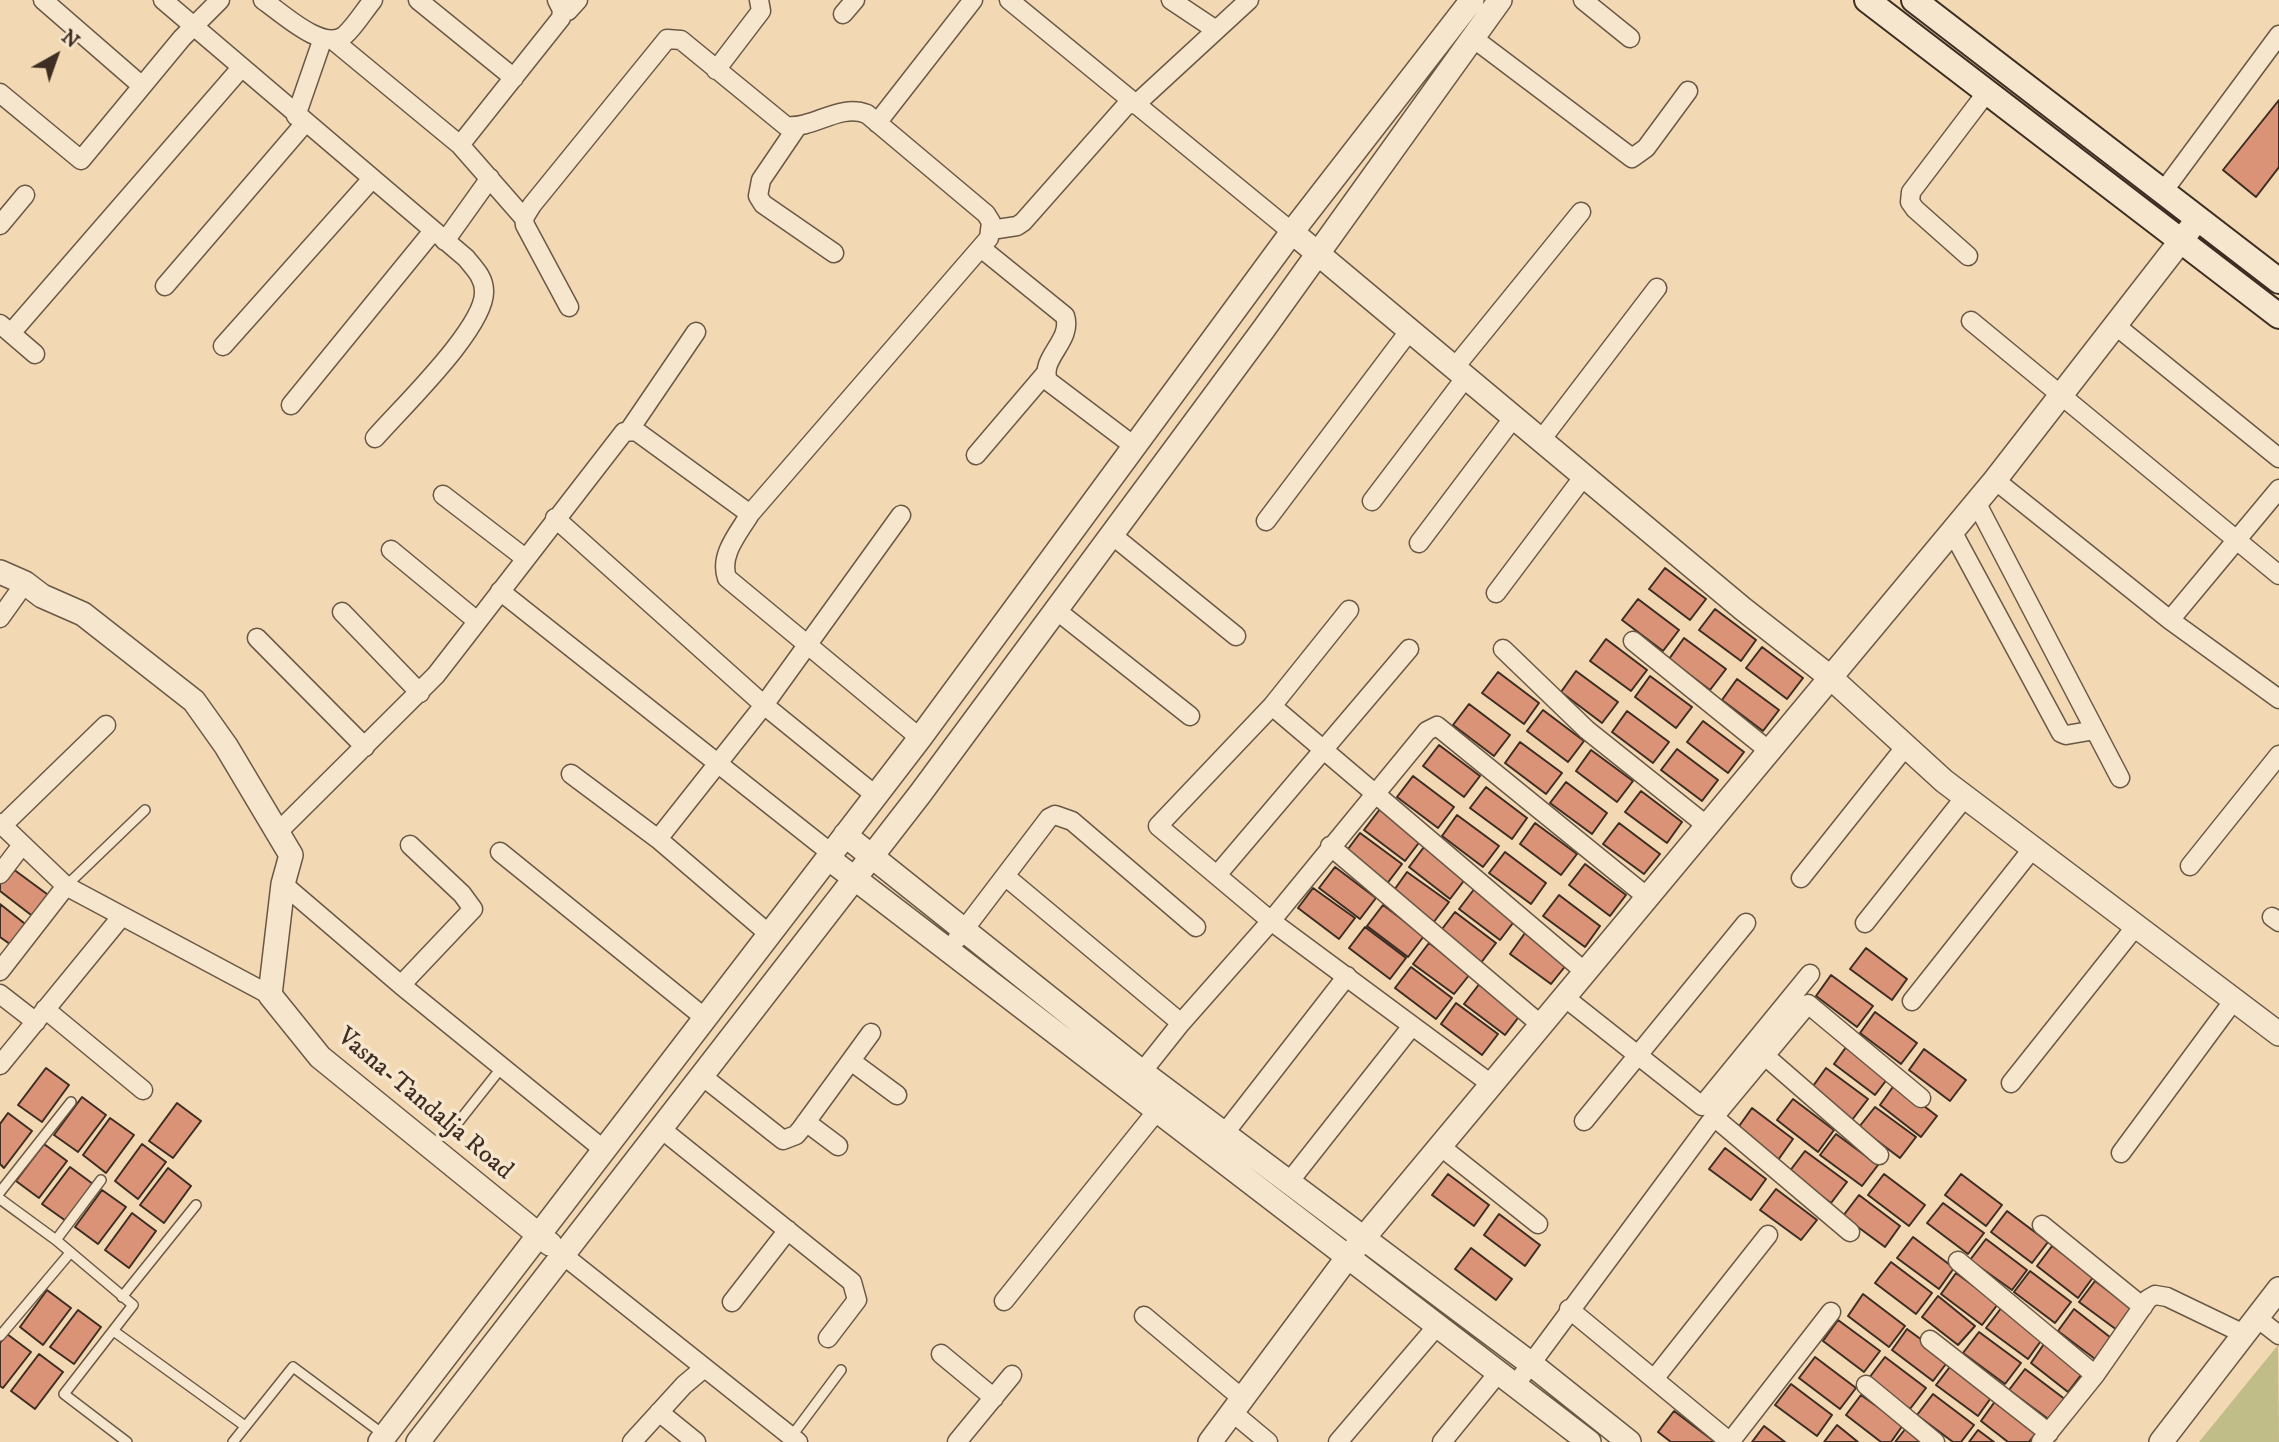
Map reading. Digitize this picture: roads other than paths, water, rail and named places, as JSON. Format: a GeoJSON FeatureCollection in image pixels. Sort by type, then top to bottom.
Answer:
{"type":"FeatureCollection","features":[{"type":"Feature","properties":{"kind":"main road"},"geometry":{"type":"LineString","coordinates":[[1867,0],[2279,316]]}},
{"type":"Feature","properties":{"kind":"main road"},"geometry":{"type":"LineString","coordinates":[[1914,0],[2279,281]]}},
{"type":"Feature","properties":{"kind":"street"},"geometry":{"type":"LineString","coordinates":[[43,0],[142,86]]}},
{"type":"Feature","properties":{"kind":"street"},"geometry":{"type":"LineString","coordinates":[[163,0],[371,180],[466,258],[481,276],[485,292],[480,313],[471,329],[374,438]]}},
{"type":"Feature","properties":{"kind":"street"},"geometry":{"type":"LineString","coordinates":[[0,93],[81,160],[193,27],[220,0]]}},
{"type":"Feature","properties":{"kind":"street"},"geometry":{"type":"LineString","coordinates":[[263,0],[328,41],[460,145],[524,218],[525,225],[569,307]]}},
{"type":"Feature","properties":{"kind":"street"},"geometry":{"type":"LineString","coordinates":[[328,41],[344,36],[373,0]]}},
{"type":"Feature","properties":{"kind":"street"},"geometry":{"type":"LineString","coordinates":[[418,0],[514,78]]}},
{"type":"Feature","properties":{"kind":"street"},"geometry":{"type":"LineString","coordinates":[[559,5],[569,11],[578,0]]}},
{"type":"Feature","properties":{"kind":"street"},"geometry":{"type":"LineString","coordinates":[[716,70],[761,11],[760,0]]}},
{"type":"Feature","properties":{"kind":"street"},"geometry":{"type":"LineString","coordinates":[[877,123],[973,0]]}},
{"type":"Feature","properties":{"kind":"street"},"geometry":{"type":"LineString","coordinates":[[1009,0],[1318,253],[1743,609],[1830,677],[1965,797],[2279,1034]]}},
{"type":"Feature","properties":{"kind":"street"},"geometry":{"type":"LineString","coordinates":[[1171,0],[1216,30]]}},
{"type":"Feature","properties":{"kind":"street"},"geometry":{"type":"LineString","coordinates":[[991,230],[1017,226],[1023,222],[1133,103],[1249,0]]}},
{"type":"Feature","properties":{"kind":"street"},"geometry":{"type":"LineString","coordinates":[[383,1438],[920,738],[1292,232],[1472,0]]}},
{"type":"Feature","properties":{"kind":"street"},"geometry":{"type":"LineString","coordinates":[[418,1442],[874,856],[1112,535],[1500,0]]}},
{"type":"Feature","properties":{"kind":"street"},"geometry":{"type":"LineString","coordinates":[[1583,0],[1630,38]]}},
{"type":"Feature","properties":{"kind":"street"},"geometry":{"type":"LineString","coordinates":[[460,145],[561,18],[559,5]]}},
{"type":"Feature","properties":{"kind":"street"},"geometry":{"type":"LineString","coordinates":[[2162,193],[2272,57],[2279,35]]}},
{"type":"Feature","properties":{"kind":"street"},"geometry":{"type":"LineString","coordinates":[[1473,38],[1632,158],[1646,148],[1689,91]]}},
{"type":"Feature","properties":{"kind":"street"},"geometry":{"type":"LineString","coordinates":[[524,218],[667,39],[681,40],[777,122],[797,127],[850,110],[867,114],[986,214],[991,230],[981,248],[750,514],[728,551],[723,566],[727,578],[920,738]]}},
{"type":"Feature","properties":{"kind":"street"},"geometry":{"type":"LineString","coordinates":[[165,286],[301,119],[328,41]]}},
{"type":"Feature","properties":{"kind":"street"},"geometry":{"type":"LineString","coordinates":[[35,354],[6,329],[241,68]]}},
{"type":"Feature","properties":{"kind":"street"},"geometry":{"type":"LineString","coordinates":[[1968,256],[1915,209],[1910,202],[1911,192],[1987,92]]}},
{"type":"Feature","properties":{"kind":"street"},"geometry":{"type":"LineString","coordinates":[[797,127],[761,180],[758,196],[763,204],[834,253]]}},
{"type":"Feature","properties":{"kind":"street"},"geometry":{"type":"LineString","coordinates":[[291,405],[490,178]]}},
{"type":"Feature","properties":{"kind":"street"},"geometry":{"type":"LineString","coordinates":[[223,346],[371,180]]}},
{"type":"Feature","properties":{"kind":"street"},"geometry":{"type":"LineString","coordinates":[[0,225],[25,195]]}},
{"type":"Feature","properties":{"kind":"street"},"geometry":{"type":"LineString","coordinates":[[1372,500],[1460,372],[1581,212]]}},
{"type":"Feature","properties":{"kind":"street"},"geometry":{"type":"LineString","coordinates":[[1210,1442],[1363,1238],[1995,480],[2197,220]]}},
{"type":"Feature","properties":{"kind":"street"},"geometry":{"type":"LineString","coordinates":[[976,455],[1045,374],[1067,331],[1065,316],[981,248]]}},
{"type":"Feature","properties":{"kind":"street"},"geometry":{"type":"LineString","coordinates":[[1541,440],[1657,288]]}},
{"type":"Feature","properties":{"kind":"street"},"geometry":{"type":"LineString","coordinates":[[1971,321],[2279,575]]}},
{"type":"Feature","properties":{"kind":"street"},"geometry":{"type":"LineString","coordinates":[[2115,325],[2279,458]]}},
{"type":"Feature","properties":{"kind":"street"},"geometry":{"type":"LineString","coordinates":[[1266,521],[1410,330]]}},
{"type":"Feature","properties":{"kind":"street"},"geometry":{"type":"LineString","coordinates":[[278,832],[419,693],[617,439],[630,429],[696,332]]}},
{"type":"Feature","properties":{"kind":"street"},"geometry":{"type":"LineString","coordinates":[[1045,374],[1052,385],[1134,446]]}},
{"type":"Feature","properties":{"kind":"street"},"geometry":{"type":"LineString","coordinates":[[1419,543],[1514,417]]}},
{"type":"Feature","properties":{"kind":"street"},"geometry":{"type":"LineString","coordinates":[[630,429],[750,514]]}},
{"type":"Feature","properties":{"kind":"street"},"geometry":{"type":"LineString","coordinates":[[1496,593],[1584,476]]}},
{"type":"Feature","properties":{"kind":"street"},"geometry":{"type":"LineString","coordinates":[[1995,480],[2171,620],[2279,699]]}},
{"type":"Feature","properties":{"kind":"street"},"geometry":{"type":"LineString","coordinates":[[2171,620],[2279,489]]}},
{"type":"Feature","properties":{"kind":"street"},"geometry":{"type":"LineString","coordinates":[[443,495],[525,558]]}},
{"type":"Feature","properties":{"kind":"street"},"geometry":{"type":"LineString","coordinates":[[1976,502],[2120,778]]}},
{"type":"Feature","properties":{"kind":"street"},"geometry":{"type":"LineString","coordinates":[[658,839],[717,761],[764,705],[901,515]]}},
{"type":"Feature","properties":{"kind":"street"},"geometry":{"type":"LineString","coordinates":[[555,518],[764,705],[875,795]]}},
{"type":"Feature","properties":{"kind":"street"},"geometry":{"type":"LineString","coordinates":[[1952,531],[2061,733],[2066,735],[2095,730]]}},
{"type":"Feature","properties":{"kind":"street"},"geometry":{"type":"LineString","coordinates":[[1112,535],[1236,636]]}},
{"type":"Feature","properties":{"kind":"street"},"geometry":{"type":"LineString","coordinates":[[391,550],[477,621]]}},
{"type":"Feature","properties":{"kind":"street"},"geometry":{"type":"LineString","coordinates":[[0,572],[25,583],[42,596],[83,614],[194,701],[226,746],[291,855],[282,884],[270,995],[65,886],[1,824],[106,724]]}},
{"type":"Feature","properties":{"kind":"street"},"geometry":{"type":"LineString","coordinates":[[0,618],[25,583]]}},
{"type":"Feature","properties":{"kind":"street"},"geometry":{"type":"LineString","coordinates":[[500,591],[717,761],[835,849],[857,878],[1156,1112],[1589,1442]]}},
{"type":"Feature","properties":{"kind":"street"},"geometry":{"type":"LineString","coordinates":[[1056,610],[1190,716]]}},
{"type":"Feature","properties":{"kind":"street"},"geometry":{"type":"LineString","coordinates":[[1349,610],[1272,706],[1158,826],[1271,921],[1491,1084]]}},
{"type":"Feature","properties":{"kind":"street"},"geometry":{"type":"LineString","coordinates":[[342,612],[419,693]]}},
{"type":"Feature","properties":{"kind":"street"},"geometry":{"type":"LineString","coordinates":[[257,638],[365,747]]}},
{"type":"Feature","properties":{"kind":"street"},"geometry":{"type":"LineString","coordinates":[[1633,641],[1768,750]]}},
{"type":"Feature","properties":{"kind":"street"},"geometry":{"type":"LineString","coordinates":[[1217,875],[1409,649]]}},
{"type":"Feature","properties":{"kind":"street"},"geometry":{"type":"LineString","coordinates":[[1503,649],[1587,730],[1706,825]]}},
{"type":"Feature","properties":{"kind":"street"},"geometry":{"type":"LineString","coordinates":[[1272,706],[1584,971]]}},
{"type":"Feature","properties":{"kind":"street"},"geometry":{"type":"LineString","coordinates":[[1142,1072],[1181,1023],[1271,921],[1373,792],[1426,731],[1437,726],[1646,896]]}},
{"type":"Feature","properties":{"kind":"street"},"geometry":{"type":"LineString","coordinates":[[1801,878],[1906,746]]}},
{"type":"Feature","properties":{"kind":"street"},"geometry":{"type":"LineString","coordinates":[[2190,866],[2279,755]]}},
{"type":"Feature","properties":{"kind":"street"},"geometry":{"type":"LineString","coordinates":[[572,774],[658,839],[769,934]]}},
{"type":"Feature","properties":{"kind":"street"},"geometry":{"type":"LineString","coordinates":[[1865,923],[1965,797]]}},
{"type":"Feature","properties":{"kind":"street"},"geometry":{"type":"LineString","coordinates":[[948,949],[1049,818],[1063,816],[1196,927]]}},
{"type":"Feature","properties":{"kind":"street"},"geometry":{"type":"LineString","coordinates":[[0,874],[22,845]]}},
{"type":"Feature","properties":{"kind":"street"},"geometry":{"type":"LineString","coordinates":[[401,985],[473,909],[456,888],[410,845]]}},
{"type":"Feature","properties":{"kind":"street"},"geometry":{"type":"LineString","coordinates":[[1330,846],[1540,1024]]}},
{"type":"Feature","properties":{"kind":"street"},"geometry":{"type":"LineString","coordinates":[[1912,1001],[2033,848]]}},
{"type":"Feature","properties":{"kind":"street"},"geometry":{"type":"LineString","coordinates":[[835,849],[874,856],[1142,1072],[1530,1363],[1629,1442]]}},
{"type":"Feature","properties":{"kind":"street"},"geometry":{"type":"LineString","coordinates":[[500,852],[705,1018]]}},
{"type":"Feature","properties":{"kind":"street"},"geometry":{"type":"LineString","coordinates":[[1005,876],[1181,1023]]}},
{"type":"Feature","properties":{"kind":"street"},"geometry":{"type":"LineString","coordinates":[[282,884],[604,1150]]}},
{"type":"Feature","properties":{"kind":"street"},"geometry":{"type":"LineString","coordinates":[[0,971],[65,886]]}},
{"type":"Feature","properties":{"kind":"street"},"geometry":{"type":"LineString","coordinates":[[0,1065],[122,916]]}},
{"type":"Feature","properties":{"kind":"street"},"geometry":{"type":"LineString","coordinates":[[1584,1121],[1746,923]]}},
{"type":"Feature","properties":{"kind":"street"},"geometry":{"type":"LineString","coordinates":[[2011,1083],[2136,926]]}},
{"type":"Feature","properties":{"kind":"street"},"geometry":{"type":"LineString","coordinates":[[1563,996],[1702,1106],[1810,974]]}},
{"type":"Feature","properties":{"kind":"street"},"geometry":{"type":"LineString","coordinates":[[1224,1134],[1347,976]]}},
{"type":"Feature","properties":{"kind":"street"},"geometry":{"type":"LineString","coordinates":[[0,994],[41,1015],[143,1090]]}},
{"type":"Feature","properties":{"kind":"street","name":"Vasna-Tandalja Road"},"geometry":{"type":"LineString","coordinates":[[270,995],[320,1057],[563,1255]]}},
{"type":"Feature","properties":{"kind":"street"},"geometry":{"type":"LineString","coordinates":[[2121,1153],[2234,1000]]}},
{"type":"Feature","properties":{"kind":"street"},"geometry":{"type":"LineString","coordinates":[[1442,1442],[1508,1378],[1530,1363],[1714,1117],[1808,1004],[1921,1098]]}},
{"type":"Feature","properties":{"kind":"street"},"geometry":{"type":"LineString","coordinates":[[1289,1182],[1412,1026]]}},
{"type":"Feature","properties":{"kind":"street"},"geometry":{"type":"LineString","coordinates":[[702,1076],[783,1140],[796,1135],[871,1033]]}},
{"type":"Feature","properties":{"kind":"street"},"geometry":{"type":"LineString","coordinates":[[1764,1055],[1879,1155]]}},
{"type":"Feature","properties":{"kind":"street"},"geometry":{"type":"LineString","coordinates":[[851,1061],[897,1096]]}},
{"type":"Feature","properties":{"kind":"street"},"geometry":{"type":"LineString","coordinates":[[1004,1301],[1156,1112]]}},
{"type":"Feature","properties":{"kind":"street"},"geometry":{"type":"LineString","coordinates":[[1714,1117],[1850,1232]]}},
{"type":"Feature","properties":{"kind":"street"},"geometry":{"type":"LineString","coordinates":[[806,1122],[838,1146]]}},
{"type":"Feature","properties":{"kind":"street"},"geometry":{"type":"LineString","coordinates":[[660,1128],[852,1282],[857,1300],[828,1338]]}},
{"type":"Feature","properties":{"kind":"street"},"geometry":{"type":"LineString","coordinates":[[1440,1146],[1538,1224]]}},
{"type":"Feature","properties":{"kind":"street"},"geometry":{"type":"LineString","coordinates":[[2042,1226],[2143,1307]]}},
{"type":"Feature","properties":{"kind":"street"},"geometry":{"type":"LineString","coordinates":[[733,1301],[788,1230]]}},
{"type":"Feature","properties":{"kind":"street"},"geometry":{"type":"LineString","coordinates":[[1654,1379],[1768,1236]]}},
{"type":"Feature","properties":{"kind":"street"},"geometry":{"type":"LineString","coordinates":[[563,1255],[703,1369],[795,1439]]}},
{"type":"Feature","properties":{"kind":"street"},"geometry":{"type":"LineString","coordinates":[[1958,1261],[2095,1375]]}},
{"type":"Feature","properties":{"kind":"street"},"geometry":{"type":"LineString","coordinates":[[2161,1442],[2279,1289]]}},
{"type":"Feature","properties":{"kind":"street"},"geometry":{"type":"LineString","coordinates":[[1930,1340],[2045,1437],[2095,1375],[2148,1299],[2155,1296],[2167,1297],[2279,1335]]}},
{"type":"Feature","properties":{"kind":"street"},"geometry":{"type":"LineString","coordinates":[[1569,1309],[1730,1442],[1831,1312]]}},
{"type":"Feature","properties":{"kind":"street"},"geometry":{"type":"LineString","coordinates":[[1144,1316],[1238,1406],[1268,1442]]}},
{"type":"Feature","properties":{"kind":"street"},"geometry":{"type":"LineString","coordinates":[[1338,1442],[1437,1326]]}},
{"type":"Feature","properties":{"kind":"street"},"geometry":{"type":"LineString","coordinates":[[941,1354],[993,1398]]}},
{"type":"Feature","properties":{"kind":"street"},"geometry":{"type":"LineString","coordinates":[[632,1442],[684,1385],[703,1369]]}},
{"type":"Feature","properties":{"kind":"street"},"geometry":{"type":"LineString","coordinates":[[957,1442],[1012,1375]]}},
{"type":"Feature","properties":{"kind":"street"},"geometry":{"type":"LineString","coordinates":[[1866,1385],[1935,1442]]}},
{"type":"Feature","properties":{"kind":"street"},"geometry":{"type":"LineString","coordinates":[[659,1412],[696,1442]]}},
{"type":"Feature","properties":{"kind":"lane"},"geometry":{"type":"LineString","coordinates":[[65,886],[145,810]]}},
{"type":"Feature","properties":{"kind":"lane"},"geometry":{"type":"LineString","coordinates":[[456,1125],[502,1067]]}},
{"type":"Feature","properties":{"kind":"lane"},"geometry":{"type":"LineString","coordinates":[[0,1192],[71,1102]]}},
{"type":"Feature","properties":{"kind":"lane"},"geometry":{"type":"LineString","coordinates":[[56,1240],[101,1180]]}},
{"type":"Feature","properties":{"kind":"lane"},"geometry":{"type":"LineString","coordinates":[[0,1199],[56,1240],[132,1305],[115,1332],[64,1394],[127,1442]]}},
{"type":"Feature","properties":{"kind":"lane"},"geometry":{"type":"LineString","coordinates":[[121,1297],[196,1205]]}},
{"type":"Feature","properties":{"kind":"lane"},"geometry":{"type":"LineString","coordinates":[[0,1336],[70,1253]]}},
{"type":"Feature","properties":{"kind":"lane"},"geometry":{"type":"LineString","coordinates":[[115,1332],[245,1426]]}},
{"type":"Feature","properties":{"kind":"lane"},"geometry":{"type":"LineString","coordinates":[[233,1442],[293,1367],[383,1438]]}},
{"type":"Feature","properties":{"kind":"lane"},"geometry":{"type":"LineString","coordinates":[[795,1439],[841,1370]]}}]}
